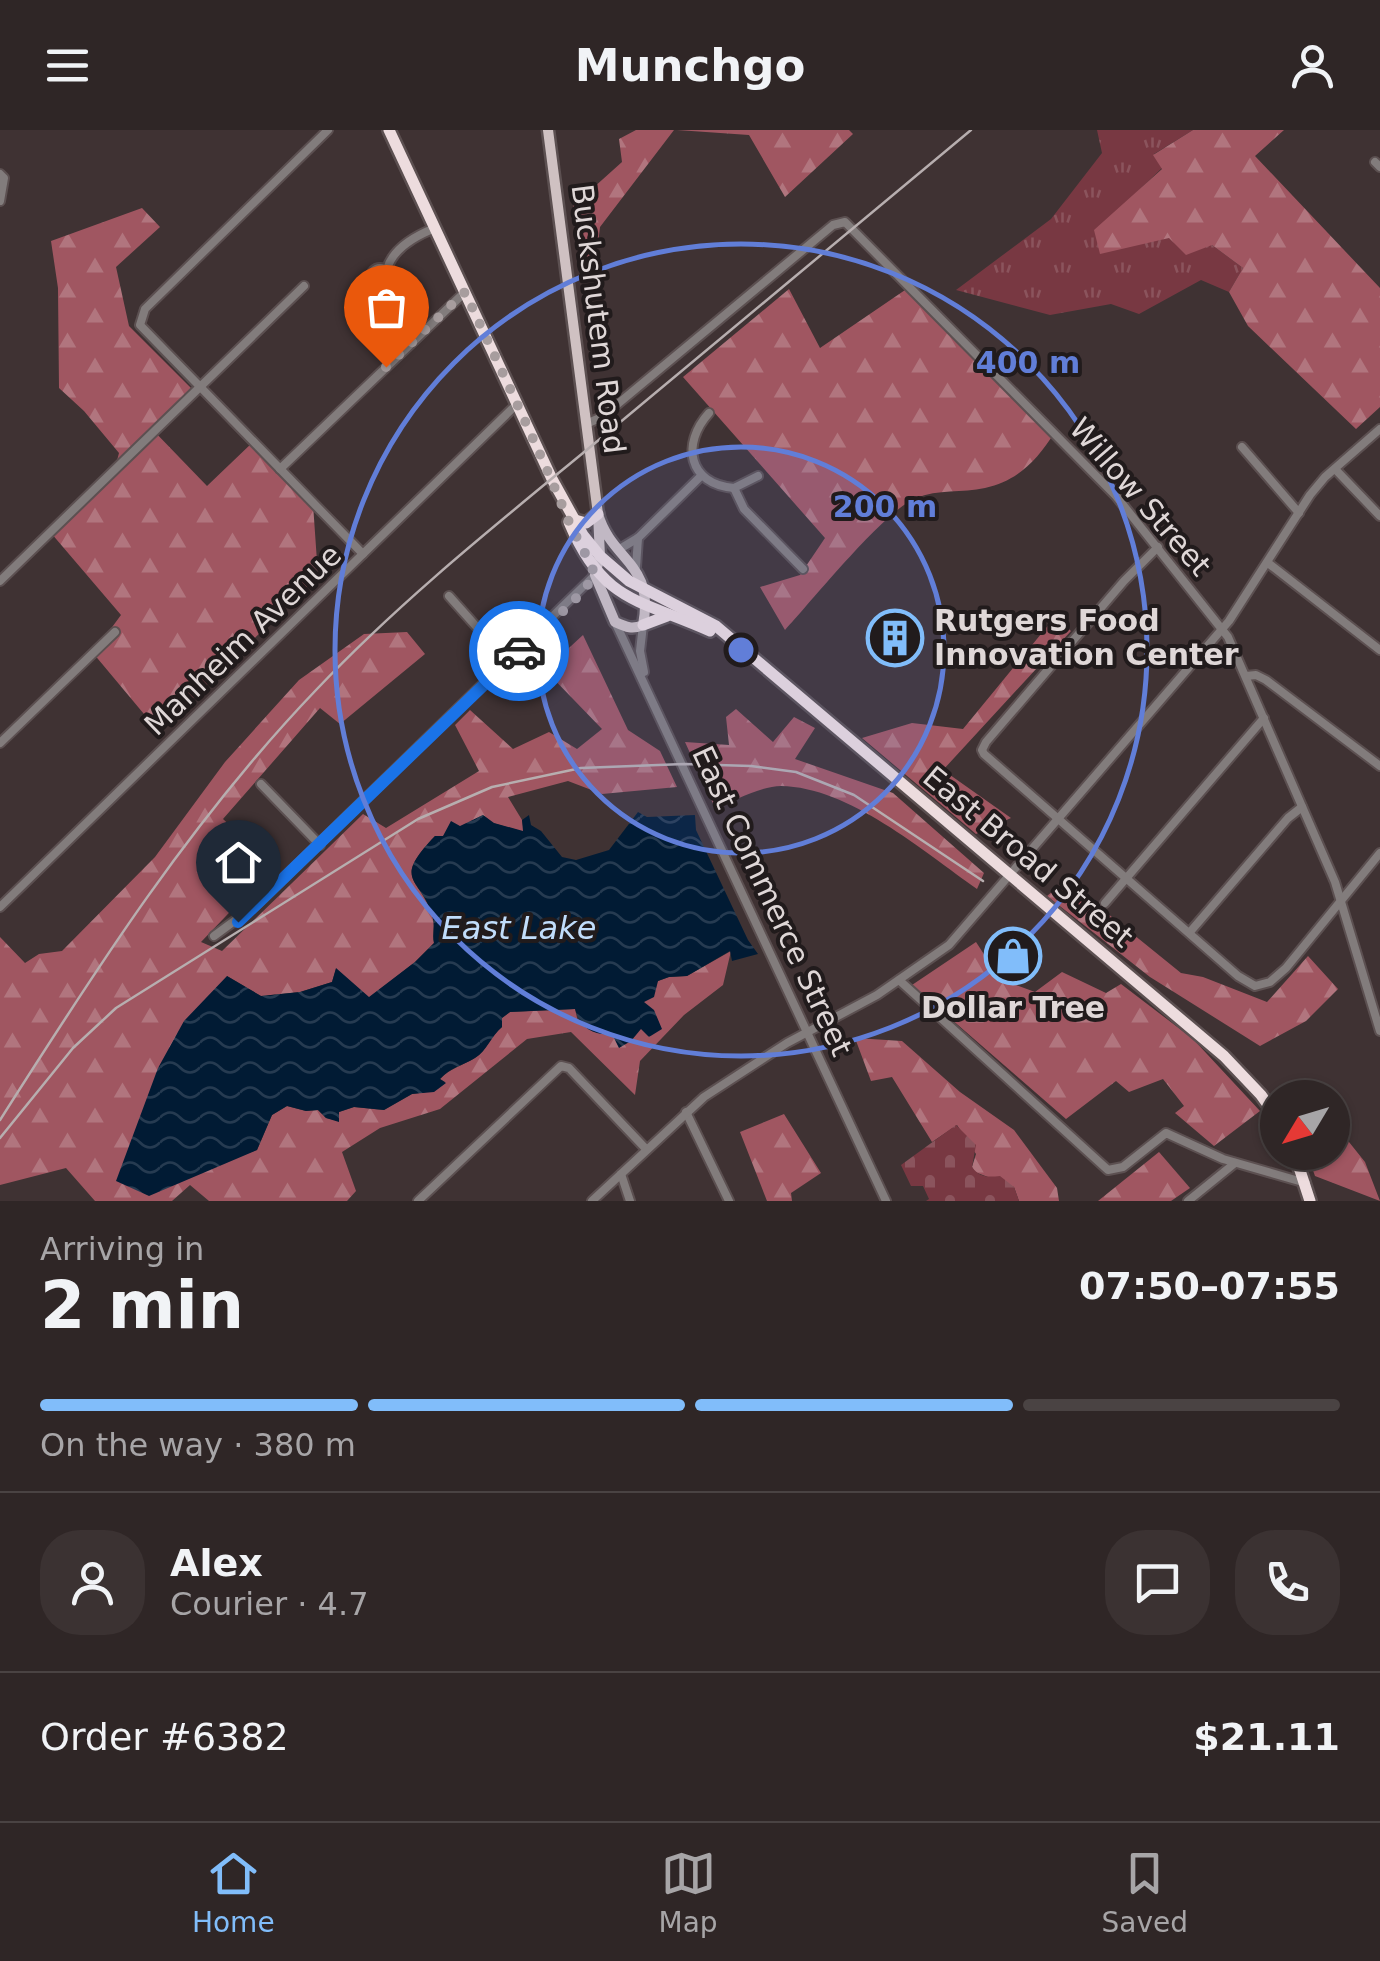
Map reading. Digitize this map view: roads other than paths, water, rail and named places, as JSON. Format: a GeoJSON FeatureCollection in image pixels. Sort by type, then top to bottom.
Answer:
{"type":"FeatureCollection","features":[{"type":"Feature","properties":{"kind":"highway"},"geometry":{"type":"LineString","coordinates":[[389,130],[597,567]]}},
{"type":"Feature","properties":{"kind":"highway"},"geometry":{"type":"LineString","coordinates":[[557,488],[577,540],[597,567]]}},
{"type":"Feature","properties":{"kind":"highway"},"geometry":{"type":"LineString","coordinates":[[575,520],[586,524],[598,514]]}},
{"type":"Feature","properties":{"kind":"highway","name":"East Broad Street"},"geometry":{"type":"LineString","coordinates":[[597,567],[641,583],[677,615]]}},
{"type":"Feature","properties":{"kind":"highway","name":"East Broad Street"},"geometry":{"type":"LineString","coordinates":[[597,567],[610,584],[646,607],[716,626],[1224,1056],[1260,1095]]}},
{"type":"Feature","properties":{"kind":"highway"},"geometry":{"type":"LineString","coordinates":[[643,624],[657,617],[677,615]]}},
{"type":"Feature","properties":{"kind":"highway"},"geometry":{"type":"LineString","coordinates":[[1301,1170],[1310,1201]]}},
{"type":"Feature","properties":{"kind":"main road","name":"Buckshutem Road"},"geometry":{"type":"LineString","coordinates":[[548,130],[598,514],[597,567],[601,590],[615,622]]}},
{"type":"Feature","properties":{"kind":"main road"},"geometry":{"type":"LineString","coordinates":[[598,514],[605,536],[631,561],[646,607],[643,624],[630,628],[615,622]]}},
{"type":"Feature","properties":{"kind":"main road"},"geometry":{"type":"LineString","coordinates":[[597,567],[618,550]]}},
{"type":"Feature","properties":{"kind":"street"},"geometry":{"type":"LineString","coordinates":[[328,130],[145,309],[140,321],[143,330],[363,554]]}},
{"type":"Feature","properties":{"kind":"street"},"geometry":{"type":"LineString","coordinates":[[0,174],[4,178],[0,201]]}},
{"type":"Feature","properties":{"kind":"street","name":"Willow Street"},"geometry":{"type":"LineString","coordinates":[[586,424],[602,417],[841,221],[853,228],[1116,496],[1222,629],[1246,676],[1342,902],[1380,1031]]}},
{"type":"Feature","properties":{"kind":"street"},"geometry":{"type":"LineString","coordinates":[[388,270],[398,251],[435,228]]}},
{"type":"Feature","properties":{"kind":"street"},"geometry":{"type":"LineString","coordinates":[[2,575],[304,286]]}},
{"type":"Feature","properties":{"kind":"street"},"geometry":{"type":"LineString","coordinates":[[280,469],[465,292]]}},
{"type":"Feature","properties":{"kind":"street","name":"Manheim Avenue"},"geometry":{"type":"LineString","coordinates":[[0,908],[517,404]]}},
{"type":"Feature","properties":{"kind":"street"},"geometry":{"type":"LineString","coordinates":[[709,413],[694,430],[691,446],[693,460],[702,475],[716,484],[734,488],[758,476]]}},
{"type":"Feature","properties":{"kind":"street"},"geometry":{"type":"LineString","coordinates":[[592,1201],[686,1112],[765,1056],[855,1008],[948,944],[1222,629],[1318,486],[1380,429]]}},
{"type":"Feature","properties":{"kind":"street"},"geometry":{"type":"LineString","coordinates":[[1242,447],[1299,512]]}},
{"type":"Feature","properties":{"kind":"street"},"geometry":{"type":"LineString","coordinates":[[1335,469],[1380,516]]}},
{"type":"Feature","properties":{"kind":"street"},"geometry":{"type":"LineString","coordinates":[[618,550],[638,538],[702,475]]}},
{"type":"Feature","properties":{"kind":"street"},"geometry":{"type":"LineString","coordinates":[[734,488],[744,509],[803,569]]}},
{"type":"Feature","properties":{"kind":"street"},"geometry":{"type":"LineString","coordinates":[[638,538],[634,557],[641,583]]}},
{"type":"Feature","properties":{"kind":"street"},"geometry":{"type":"LineString","coordinates":[[1158,547],[1124,581],[982,750],[1238,976],[1260,986],[1286,968],[1380,852]]}},
{"type":"Feature","properties":{"kind":"street"},"geometry":{"type":"LineString","coordinates":[[1268,563],[1380,650]]}},
{"type":"Feature","properties":{"kind":"street"},"geometry":{"type":"LineString","coordinates":[[214,936],[238,922],[320,845],[580,592],[597,567]]}},
{"type":"Feature","properties":{"kind":"street"},"geometry":{"type":"LineString","coordinates":[[580,592],[601,590]]}},
{"type":"Feature","properties":{"kind":"street"},"geometry":{"type":"LineString","coordinates":[[449,596],[508,662]]}},
{"type":"Feature","properties":{"kind":"street","name":"East Commerce Street"},"geometry":{"type":"LineString","coordinates":[[615,622],[885,1201]]}},
{"type":"Feature","properties":{"kind":"street"},"geometry":{"type":"LineString","coordinates":[[643,624],[640,652],[646,682]]}},
{"type":"Feature","properties":{"kind":"street"},"geometry":{"type":"LineString","coordinates":[[0,743],[116,632]]}},
{"type":"Feature","properties":{"kind":"street"},"geometry":{"type":"LineString","coordinates":[[1246,676],[1266,680],[1380,766]]}},
{"type":"Feature","properties":{"kind":"street"},"geometry":{"type":"LineString","coordinates":[[1105,903],[1264,718]]}},
{"type":"Feature","properties":{"kind":"street"},"geometry":{"type":"LineString","coordinates":[[261,784],[320,845]]}},
{"type":"Feature","properties":{"kind":"street"},"geometry":{"type":"LineString","coordinates":[[1190,932],[1288,818],[1302,807]]}},
{"type":"Feature","properties":{"kind":"street"},"geometry":{"type":"LineString","coordinates":[[899,980],[1108,1170],[1123,1167],[1166,1133],[1236,1163],[1306,1184]]}},
{"type":"Feature","properties":{"kind":"street"},"geometry":{"type":"LineString","coordinates":[[418,1201],[556,1070],[565,1066],[646,1150]]}},
{"type":"Feature","properties":{"kind":"street"},"geometry":{"type":"LineString","coordinates":[[686,1112],[729,1201]]}},
{"type":"Feature","properties":{"kind":"street"},"geometry":{"type":"LineString","coordinates":[[1188,1201],[1236,1163]]}},
{"type":"Feature","properties":{"kind":"street"},"geometry":{"type":"LineString","coordinates":[[620,1174],[630,1201]]}},
{"type":"Feature","properties":{"kind":"water","name":"East Lake"},"geometry":{"type":"Polygon","coordinates":[[[638,812],[647,817],[695,815],[696,830],[758,954],[732,961],[730,951],[687,976],[658,981],[654,997],[644,1002],[654,1010],[662,1029],[649,1037],[641,1029],[619,1048],[612,1034],[593,1032],[584,1025],[575,1009],[510,1012],[502,1018],[502,1027],[483,1051],[444,1075],[440,1079],[446,1083],[434,1092],[412,1094],[384,1110],[354,1107],[339,1112],[339,1122],[318,1110],[287,1106],[272,1115],[257,1150],[149,1196],[116,1181],[158,1068],[184,1021],[227,976],[261,996],[300,992],[332,982],[336,968],[369,997],[434,943],[433,919],[412,872],[421,852],[435,836],[443,836],[451,821],[460,826],[483,815],[494,823],[523,831],[522,820],[529,815],[531,825],[541,831],[562,857],[576,860],[609,850],[638,812]]]}},
{"type":"Feature","properties":{"kind":"railway"},"geometry":{"type":"LineString","coordinates":[[0,1120],[187,843],[317,689],[457,557],[971,130]]}},
{"type":"Feature","properties":{"kind":"railway"},"geometry":{"type":"LineString","coordinates":[[0,1138],[73,1048],[116,1008],[418,819],[492,787],[581,768],[684,764],[796,772],[854,795],[983,881]]}},
{"type":"Feature","properties":{"kind":"place","name":"Rutgers Food Innovation Center"},"geometry":{"type":"Point","coordinates":[895,638]}},
{"type":"Feature","properties":{"kind":"place","name":"Dollar Tree"},"geometry":{"type":"Point","coordinates":[1013,956]}}]}
